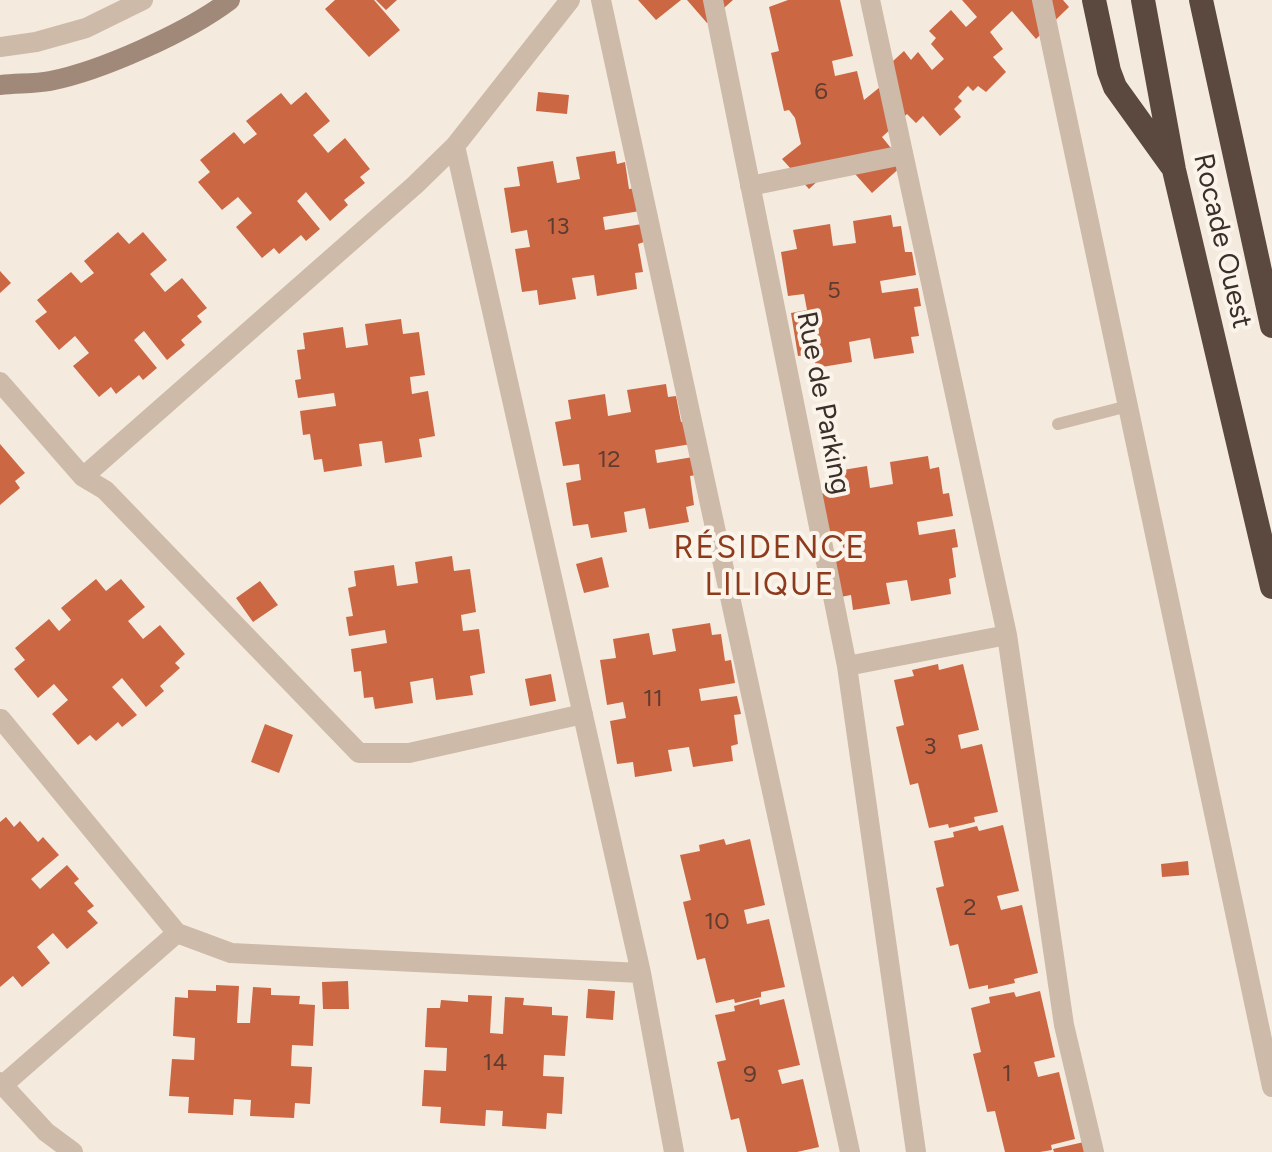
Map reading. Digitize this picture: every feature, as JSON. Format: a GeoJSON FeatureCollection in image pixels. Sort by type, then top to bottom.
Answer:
{"type":"FeatureCollection","features":[{"type":"Feature","properties":{"kind":"highway"},"geometry":{"type":"LineString","coordinates":[[1094,0],[1115,87],[1174,170]]}},
{"type":"Feature","properties":{"kind":"highway","name":"Rocade Ouest"},"geometry":{"type":"LineString","coordinates":[[1143,0],[1174,170],[1272,587]]}},
{"type":"Feature","properties":{"kind":"highway","name":"Rocade Ouest"},"geometry":{"type":"LineString","coordinates":[[1201,0],[1272,326]]}},
{"type":"Feature","properties":{"kind":"street"},"geometry":{"type":"LineString","coordinates":[[0,47],[36,42],[86,28],[143,0]]}},
{"type":"Feature","properties":{"kind":"street"},"geometry":{"type":"LineString","coordinates":[[83,477],[415,185],[455,146],[570,0]]}},
{"type":"Feature","properties":{"kind":"street"},"geometry":{"type":"LineString","coordinates":[[601,0],[850,1152]]}},
{"type":"Feature","properties":{"kind":"street","name":"Rue de Parking"},"geometry":{"type":"LineString","coordinates":[[713,0],[847,666],[916,1152]]}},
{"type":"Feature","properties":{"kind":"street"},"geometry":{"type":"LineString","coordinates":[[870,0],[1007,635],[1064,1025],[1094,1152]]}},
{"type":"Feature","properties":{"kind":"street"},"geometry":{"type":"LineString","coordinates":[[1042,0],[1272,1087]]}},
{"type":"Feature","properties":{"kind":"street"},"geometry":{"type":"LineString","coordinates":[[0,85],[50,81],[104,64],[163,39],[219,3]]}},
{"type":"Feature","properties":{"kind":"street"},"geometry":{"type":"LineString","coordinates":[[455,146],[641,973],[674,1152]]}},
{"type":"Feature","properties":{"kind":"street"},"geometry":{"type":"LineString","coordinates":[[750,186],[903,155]]}},
{"type":"Feature","properties":{"kind":"street"},"geometry":{"type":"LineString","coordinates":[[0,382],[83,477],[105,490],[359,753],[409,753],[583,714]]}},
{"type":"Feature","properties":{"kind":"street"},"geometry":{"type":"LineString","coordinates":[[847,666],[1007,635]]}},
{"type":"Feature","properties":{"kind":"street"},"geometry":{"type":"LineString","coordinates":[[0,719],[177,933],[231,953],[641,973]]}},
{"type":"Feature","properties":{"kind":"street"},"geometry":{"type":"LineString","coordinates":[[73,1152],[46,1132],[2,1084],[177,933]]}},
{"type":"Feature","properties":{"kind":"lane"},"geometry":{"type":"LineString","coordinates":[[1058,424],[1128,406]]}},
{"type":"Feature","properties":{"kind":"building"},"geometry":{"type":"Polygon","coordinates":[[[335,0],[374,0],[400,30],[369,57],[325,9],[335,0]]]}},
{"type":"Feature","properties":{"kind":"building"},"geometry":{"type":"Polygon","coordinates":[[[376,0],[397,0],[386,10],[376,0]]]}},
{"type":"Feature","properties":{"kind":"building"},"geometry":{"type":"Polygon","coordinates":[[[638,0],[681,0],[656,20],[638,0]]]}},
{"type":"Feature","properties":{"kind":"building"},"geometry":{"type":"Polygon","coordinates":[[[687,0],[733,0],[707,23],[687,0]]]}},
{"type":"Feature","properties":{"kind":"building"},"geometry":{"type":"Polygon","coordinates":[[[788,0],[840,0],[853,56],[832,61],[835,76],[857,71],[864,100],[880,87],[881,72],[904,51],[911,60],[918,52],[932,70],[944,59],[931,44],[936,38],[929,31],[951,10],[966,27],[977,17],[962,0],[1063,0],[1069,7],[1036,39],[1012,11],[990,32],[1003,49],[993,57],[1006,72],[986,92],[978,86],[973,91],[968,86],[958,97],[962,101],[954,109],[961,117],[940,136],[923,116],[916,123],[907,114],[882,137],[904,164],[872,193],[848,166],[834,166],[809,189],[782,159],[801,144],[795,118],[789,110],[784,111],[771,53],[779,51],[769,7],[788,0]]]}},
{"type":"Feature","properties":{"kind":"building"},"geometry":{"type":"Polygon","coordinates":[[[306,92],[330,121],[313,135],[328,153],[345,138],[370,169],[360,177],[365,183],[344,200],[348,205],[330,221],[306,192],[297,201],[320,229],[306,241],[301,235],[279,254],[274,248],[262,258],[236,227],[252,213],[238,197],[222,210],[198,182],[210,172],[200,160],[234,132],[244,144],[257,134],[246,121],[281,93],[291,105],[306,92]]]}},
{"type":"Feature","properties":{"kind":"building"},"geometry":{"type":"Polygon","coordinates":[[[538,92],[569,95],[567,114],[536,111],[538,92]]]}},
{"type":"Feature","properties":{"kind":"building"},"geometry":{"type":"Polygon","coordinates":[[[615,151],[617,164],[625,162],[629,189],[636,188],[640,211],[603,217],[605,230],[642,224],[644,242],[638,244],[643,272],[635,273],[637,289],[597,296],[594,275],[572,278],[576,299],[539,305],[537,290],[522,292],[515,249],[530,247],[527,230],[511,233],[504,188],[520,186],[517,167],[553,161],[557,183],[580,179],[576,157],[615,151]]]}},
{"type":"Feature","properties":{"kind":"building"},"geometry":{"type":"Polygon","coordinates":[[[891,215],[893,227],[901,226],[905,252],[912,252],[916,275],[880,281],[882,293],[918,288],[921,306],[914,307],[919,336],[911,337],[914,353],[874,359],[870,338],[849,342],[852,362],[816,368],[814,354],[798,356],[791,313],[807,310],[804,294],[788,296],[781,252],[797,249],[793,230],[830,224],[833,246],[856,243],[853,221],[891,215]]]}},
{"type":"Feature","properties":{"kind":"building"},"geometry":{"type":"Polygon","coordinates":[[[118,232],[129,244],[143,232],[167,260],[150,274],[165,292],[182,278],[207,308],[197,316],[202,322],[181,340],[185,345],[167,360],[144,331],[134,340],[157,368],[143,380],[139,375],[116,394],[111,387],[99,397],[73,366],[89,353],[75,336],[59,350],[35,321],[47,312],[37,300],[71,272],[81,283],[94,273],[84,261],[118,232]]]}},
{"type":"Feature","properties":{"kind":"building"},"geometry":{"type":"Polygon","coordinates":[[[0,271],[11,283],[0,293],[0,271]]]}},
{"type":"Feature","properties":{"kind":"building"},"geometry":{"type":"Polygon","coordinates":[[[401,319],[403,334],[419,332],[425,375],[410,377],[412,394],[428,391],[435,436],[419,439],[422,457],[385,463],[382,441],[359,444],[362,466],[324,472],[322,459],[314,460],[310,434],[303,435],[300,411],[336,406],[334,393],[298,398],[295,380],[301,379],[297,350],[305,349],[303,333],[343,327],[346,348],[368,345],[365,324],[401,319]]]}},
{"type":"Feature","properties":{"kind":"building"},"geometry":{"type":"Polygon","coordinates":[[[666,384],[668,397],[676,396],[681,422],[687,421],[691,444],[655,450],[657,463],[693,457],[696,475],[690,476],[694,505],[686,507],[689,522],[649,529],[645,508],[624,512],[627,532],[591,538],[588,524],[573,526],[566,483],[581,480],[579,464],[563,466],[555,422],[571,419],[568,400],[605,394],[608,416],[631,412],[627,390],[666,384]]]}},
{"type":"Feature","properties":{"kind":"building"},"geometry":{"type":"Polygon","coordinates":[[[0,444],[25,473],[15,481],[20,488],[0,505],[0,444]]]}},
{"type":"Feature","properties":{"kind":"building"},"geometry":{"type":"Polygon","coordinates":[[[928,456],[930,469],[939,467],[943,494],[949,493],[953,516],[917,522],[919,535],[955,529],[958,547],[952,548],[956,577],[949,579],[951,594],[911,601],[907,580],[886,583],[890,604],[853,610],[851,595],[835,598],[828,555],[844,552],[841,536],[825,538],[818,494],[834,491],[831,472],[867,466],[870,488],[893,484],[890,462],[928,456]]]}},
{"type":"Feature","properties":{"kind":"building"},"geometry":{"type":"Polygon","coordinates":[[[452,556],[454,571],[470,569],[476,612],[461,615],[463,631],[479,629],[485,673],[470,676],[473,695],[436,700],[433,678],[410,682],[413,703],[375,709],[373,697],[364,698],[361,671],[354,672],[351,649],[387,643],[385,630],[349,636],[346,617],[353,616],[348,588],[356,586],[354,571],[394,565],[397,586],[418,583],[415,562],[452,556]]]}},
{"type":"Feature","properties":{"kind":"building"},"geometry":{"type":"Polygon","coordinates":[[[602,557],[609,587],[584,593],[576,564],[602,557]]]}},
{"type":"Feature","properties":{"kind":"building"},"geometry":{"type":"Polygon","coordinates":[[[96,579],[106,591],[121,579],[145,607],[128,621],[143,639],[160,625],[185,654],[175,663],[180,668],[160,686],[164,691],[146,707],[122,678],[112,687],[137,715],[122,727],[118,722],[96,741],[90,735],[78,745],[52,714],[68,700],[54,684],[38,698],[14,669],[25,660],[15,648],[49,619],[59,631],[71,620],[61,608],[96,579]]]}},
{"type":"Feature","properties":{"kind":"building"},"geometry":{"type":"Polygon","coordinates":[[[260,581],[278,605],[253,622],[236,598],[260,581]]]}},
{"type":"Feature","properties":{"kind":"building"},"geometry":{"type":"Polygon","coordinates":[[[710,623],[712,635],[721,634],[725,661],[731,660],[735,683],[699,689],[701,701],[737,696],[741,714],[734,715],[738,744],[731,746],[733,761],[693,767],[689,747],[668,750],[672,771],[635,777],[633,762],[617,764],[610,721],[626,718],[623,702],[607,705],[600,660],[616,658],[613,639],[649,633],[653,655],[676,651],[672,629],[710,623]]]}},
{"type":"Feature","properties":{"kind":"building"},"geometry":{"type":"Polygon","coordinates":[[[938,664],[939,670],[963,664],[979,730],[958,735],[961,749],[982,744],[998,812],[974,817],[975,822],[949,828],[948,824],[929,828],[918,783],[910,785],[896,727],[904,725],[894,680],[914,676],[912,670],[938,664]]]}},
{"type":"Feature","properties":{"kind":"building"},"geometry":{"type":"Polygon","coordinates":[[[551,674],[556,701],[530,706],[525,679],[551,674]]]}},
{"type":"Feature","properties":{"kind":"building"},"geometry":{"type":"Polygon","coordinates":[[[265,724],[293,735],[279,773],[251,762],[265,724]]]}},
{"type":"Feature","properties":{"kind":"building"},"geometry":{"type":"Polygon","coordinates":[[[6,817],[14,827],[20,821],[38,842],[43,837],[59,855],[31,879],[40,889],[67,865],[79,879],[74,883],[94,906],[87,911],[98,923],[67,949],[53,933],[37,947],[50,963],[22,987],[13,976],[0,987],[0,822],[6,817]]]}},
{"type":"Feature","properties":{"kind":"building"},"geometry":{"type":"Polygon","coordinates":[[[1003,825],[1019,891],[997,896],[1001,910],[1022,905],[1038,973],[1014,979],[1015,983],[988,989],[988,985],[969,989],[958,944],[950,946],[936,888],[944,886],[934,841],[954,837],[953,832],[977,826],[979,831],[1003,825]]]}},
{"type":"Feature","properties":{"kind":"building"},"geometry":{"type":"Polygon","coordinates":[[[724,839],[726,845],[750,839],[765,905],[744,910],[747,924],[769,919],[785,987],[761,992],[761,997],[735,1003],[734,999],[716,1003],[705,958],[697,960],[683,902],[691,900],[680,855],[700,851],[699,845],[724,839]]]}},
{"type":"Feature","properties":{"kind":"building"},"geometry":{"type":"Polygon","coordinates":[[[1188,861],[1189,875],[1162,877],[1161,864],[1188,861]]]}},
{"type":"Feature","properties":{"kind":"building"},"geometry":{"type":"Polygon","coordinates":[[[348,981],[349,1009],[323,1009],[322,982],[348,981]]]}},
{"type":"Feature","properties":{"kind":"building"},"geometry":{"type":"Polygon","coordinates":[[[216,985],[239,986],[237,1023],[250,1023],[253,987],[271,988],[271,995],[300,996],[299,1004],[315,1005],[313,1046],[292,1045],[291,1066],[312,1067],[310,1104],[295,1103],[294,1118],[250,1116],[251,1100],[234,1099],[233,1115],[188,1113],[189,1097],[169,1096],[172,1059],[194,1060],[195,1038],[173,1036],[175,997],[188,998],[188,990],[216,991],[216,985]]]}},
{"type":"Feature","properties":{"kind":"building"},"geometry":{"type":"Polygon","coordinates":[[[588,989],[615,991],[613,1020],[586,1018],[588,989]]]}},
{"type":"Feature","properties":{"kind":"building"},"geometry":{"type":"Polygon","coordinates":[[[1040,991],[1055,1057],[1034,1062],[1038,1077],[1059,1072],[1075,1139],[1051,1145],[1052,1150],[1005,1152],[995,1111],[987,1112],[973,1054],[981,1052],[971,1008],[990,1003],[989,997],[1014,992],[1016,997],[1040,991]]]}},
{"type":"Feature","properties":{"kind":"building"},"geometry":{"type":"Polygon","coordinates":[[[468,995],[492,996],[490,1033],[503,1034],[505,997],[524,998],[523,1005],[552,1007],[552,1015],[568,1016],[565,1056],[544,1055],[543,1076],[564,1077],[562,1114],[547,1113],[546,1129],[502,1126],[503,1111],[486,1110],[485,1126],[440,1123],[441,1107],[422,1106],[424,1070],[446,1071],[447,1048],[425,1047],[427,1008],[440,1008],[441,1000],[468,1002],[468,995]]]}},
{"type":"Feature","properties":{"kind":"building"},"geometry":{"type":"Polygon","coordinates":[[[759,999],[760,1005],[784,999],[800,1065],[778,1070],[782,1084],[803,1079],[819,1147],[797,1152],[747,1152],[739,1118],[731,1120],[717,1062],[726,1060],[715,1015],[735,1011],[734,1006],[759,999]]]}},
{"type":"Feature","properties":{"kind":"building"},"geometry":{"type":"Polygon","coordinates":[[[1084,1142],[1086,1152],[1054,1152],[1053,1149],[1084,1142]]]}},
{"type":"Feature","properties":{"kind":"district","name":"RÉSIDENCE LILIQUE"},"geometry":{"type":"Point","coordinates":[770,568]}}]}
